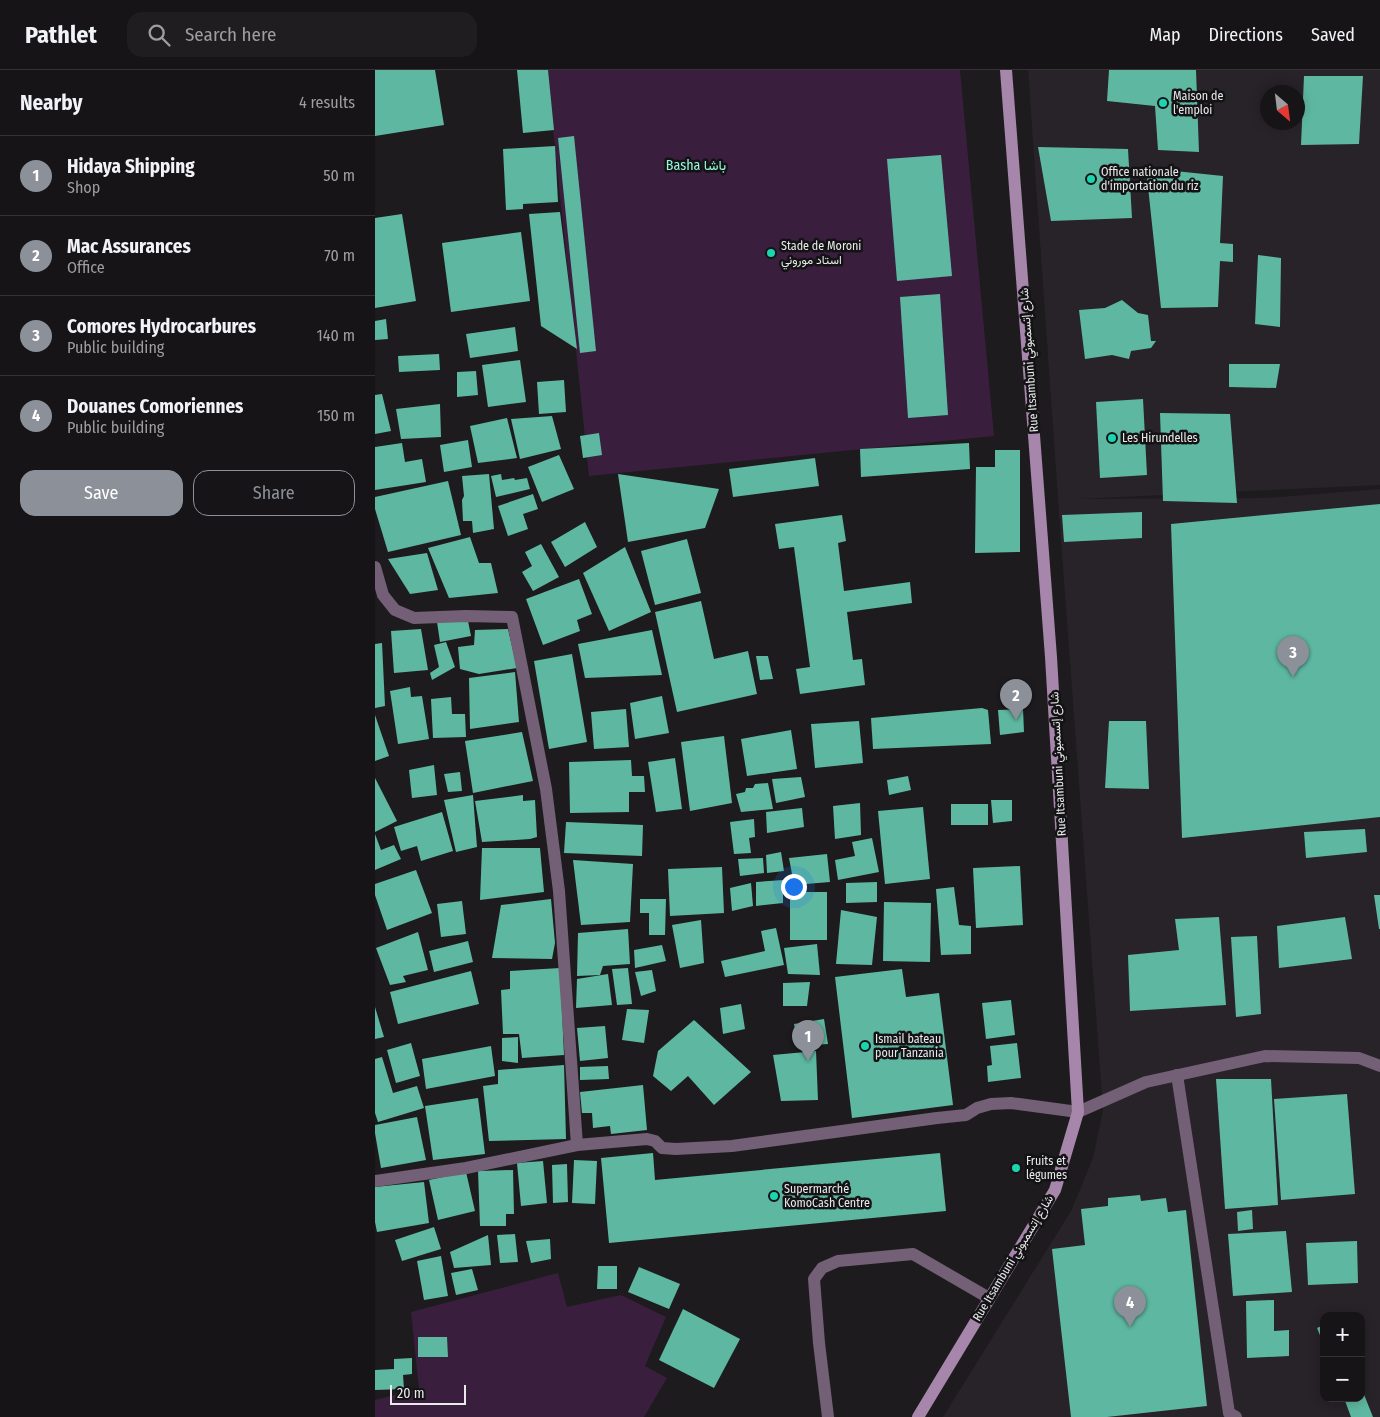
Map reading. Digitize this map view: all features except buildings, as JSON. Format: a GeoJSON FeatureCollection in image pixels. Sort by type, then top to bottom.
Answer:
{"type":"FeatureCollection","features":[{"type":"Feature","properties":{"kind":"main road","name":"Rue Itsambuni شارع إتسمبوني"},"geometry":{"type":"LineString","coordinates":[[918,1417],[1055,1190],[1078,1112],[1051,657],[1006,70]]}},
{"type":"Feature","properties":{"kind":"street"},"geometry":{"type":"LineString","coordinates":[[375,568],[383,595],[395,610],[414,618],[512,616],[546,789],[558,882],[577,1145]]}},
{"type":"Feature","properties":{"kind":"street"},"geometry":{"type":"LineString","coordinates":[[375,1181],[466,1168],[577,1145],[647,1139],[655,1141],[662,1148],[732,1146],[965,1115],[977,1108],[991,1104],[1011,1103],[1078,1112],[1146,1082],[1265,1056],[1359,1058],[1380,1066]]}},
{"type":"Feature","properties":{"kind":"street"},"geometry":{"type":"LineString","coordinates":[[1177,1075],[1229,1413],[1236,1417]]}},
{"type":"Feature","properties":{"kind":"street"},"geometry":{"type":"LineString","coordinates":[[827,1417],[814,1279],[821,1268],[839,1260],[913,1254],[989,1298]]}},
{"type":"Feature","properties":{"kind":"shaded area","name":"Stade de Moroni استاد موروني"},"geometry":{"type":"Polygon","coordinates":[[[547,70],[960,70],[994,436],[589,476],[547,70]]]}},
{"type":"Feature","properties":{"kind":"shaded area"},"geometry":{"type":"Polygon","coordinates":[[[1028,70],[1380,70],[1380,485],[1077,499],[1266,498],[1380,489],[1380,1417],[943,1417],[1071,1211],[1093,1158],[1103,1110],[1028,70]]]}},
{"type":"Feature","properties":{"kind":"shaded area"},"geometry":{"type":"Polygon","coordinates":[[[558,1273],[567,1307],[621,1295],[666,1317],[645,1366],[667,1378],[644,1417],[375,1417],[375,1400],[419,1389],[411,1312],[558,1273]]]}},
{"type":"Feature","properties":{"kind":"place","name":"Maison de l'emploi"},"geometry":{"type":"Point","coordinates":[1163,103]}},
{"type":"Feature","properties":{"kind":"place","name":"Office nationale d'importation du riz"},"geometry":{"type":"Point","coordinates":[1091,179]}},
{"type":"Feature","properties":{"kind":"place","name":"Stade de Moroni استاد موروني"},"geometry":{"type":"Point","coordinates":[771,253]}},
{"type":"Feature","properties":{"kind":"place","name":"Les Hirundelles"},"geometry":{"type":"Point","coordinates":[1112,438]}},
{"type":"Feature","properties":{"kind":"place","name":"Comores Hydrocarbures"},"geometry":{"type":"Point","coordinates":[1293,677]}},
{"type":"Feature","properties":{"kind":"place","name":"Mac Assurances"},"geometry":{"type":"Point","coordinates":[1016,720]}},
{"type":"Feature","properties":{"kind":"place","name":"Ismail bateau pour Tanzania"},"geometry":{"type":"Point","coordinates":[865,1046]}},
{"type":"Feature","properties":{"kind":"place","name":"Hidaya Shipping"},"geometry":{"type":"Point","coordinates":[808,1061]}},
{"type":"Feature","properties":{"kind":"place","name":"Fruits et légumes"},"geometry":{"type":"Point","coordinates":[1016,1168]}},
{"type":"Feature","properties":{"kind":"place","name":"Supermarché KomoCash Centre"},"geometry":{"type":"Point","coordinates":[774,1196]}},
{"type":"Feature","properties":{"kind":"place","name":"Douanes Comoriennes"},"geometry":{"type":"Point","coordinates":[1130,1327]}},
{"type":"Feature","properties":{"kind":"district","name":"Basha باشا"},"geometry":{"type":"Point","coordinates":[696,165]}}]}
